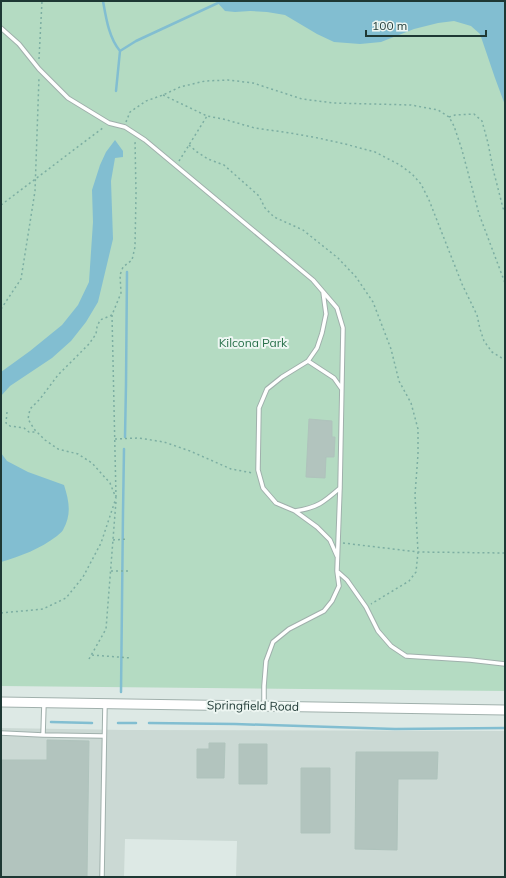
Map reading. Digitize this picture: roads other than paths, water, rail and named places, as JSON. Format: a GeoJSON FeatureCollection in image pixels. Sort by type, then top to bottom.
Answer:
{"type":"FeatureCollection","features":[{"type":"Feature","properties":{"kind":"street","name":"Springfield Road"},"geometry":{"type":"LineString","coordinates":[[1,702],[505,710]]}},
{"type":"Feature","properties":{"kind":"lane"},"geometry":{"type":"LineString","coordinates":[[1,28],[19,44],[39,69],[68,98],[109,123],[125,127],[145,140],[313,280],[337,308],[343,328],[338,542],[339,586],[332,601],[324,611],[289,629],[273,642],[266,661],[264,706]]}},
{"type":"Feature","properties":{"kind":"lane"},"geometry":{"type":"LineString","coordinates":[[323,291],[326,314],[317,348],[308,361],[282,377],[267,389],[259,408],[258,470],[263,488],[276,503],[295,511],[317,527],[330,540],[338,557]]}},
{"type":"Feature","properties":{"kind":"lane"},"geometry":{"type":"LineString","coordinates":[[308,361],[334,378],[342,389]]}},
{"type":"Feature","properties":{"kind":"lane"},"geometry":{"type":"LineString","coordinates":[[295,511],[318,505],[328,499],[340,488]]}},
{"type":"Feature","properties":{"kind":"lane"},"geometry":{"type":"LineString","coordinates":[[338,571],[347,580],[366,607],[378,631],[392,646],[406,656],[505,664]]}},
{"type":"Feature","properties":{"kind":"lane"},"geometry":{"type":"LineString","coordinates":[[43,735],[44,703]]}},
{"type":"Feature","properties":{"kind":"lane"},"geometry":{"type":"LineString","coordinates":[[102,877],[105,704]]}},
{"type":"Feature","properties":{"kind":"lane"},"geometry":{"type":"LineString","coordinates":[[1,733],[104,736]]}},
{"type":"Feature","properties":{"kind":"water"},"geometry":{"type":"Polygon","coordinates":[[[216,1],[505,1],[505,105],[480,34],[471,26],[454,21],[414,29],[381,42],[360,44],[334,42],[285,15],[267,12],[225,11],[216,1]]]}},
{"type":"Feature","properties":{"kind":"water"},"geometry":{"type":"Polygon","coordinates":[[[115,140],[123,151],[123,157],[115,158],[111,181],[113,239],[98,302],[86,322],[71,341],[52,358],[10,386],[1,396],[1,372],[62,325],[78,305],[89,282],[93,222],[92,190],[100,165],[106,152],[115,140]]]}},
{"type":"Feature","properties":{"kind":"water"},"geometry":{"type":"Polygon","coordinates":[[[1,453],[7,461],[28,472],[64,485],[69,513],[63,531],[57,536],[30,552],[1,562],[1,453]]]}},
{"type":"Feature","properties":{"kind":"waterway"},"geometry":{"type":"LineString","coordinates":[[103,1],[113,40],[120,51]]}},
{"type":"Feature","properties":{"kind":"waterway"},"geometry":{"type":"LineString","coordinates":[[116,91],[120,51],[136,41],[222,1]]}},
{"type":"Feature","properties":{"kind":"waterway"},"geometry":{"type":"LineString","coordinates":[[125,437],[127,272]]}},
{"type":"Feature","properties":{"kind":"waterway"},"geometry":{"type":"LineString","coordinates":[[121,692],[124,449]]}},
{"type":"Feature","properties":{"kind":"waterway"},"geometry":{"type":"LineString","coordinates":[[51,722],[92,723]]}},
{"type":"Feature","properties":{"kind":"waterway"},"geometry":{"type":"LineString","coordinates":[[118,723],[136,723]]}},
{"type":"Feature","properties":{"kind":"waterway"},"geometry":{"type":"LineString","coordinates":[[149,723],[395,729],[505,728]]}},
{"type":"Feature","properties":{"kind":"park label","name":"Kilcona Park"},"geometry":{"type":"Point","coordinates":[253,343]}}]}
